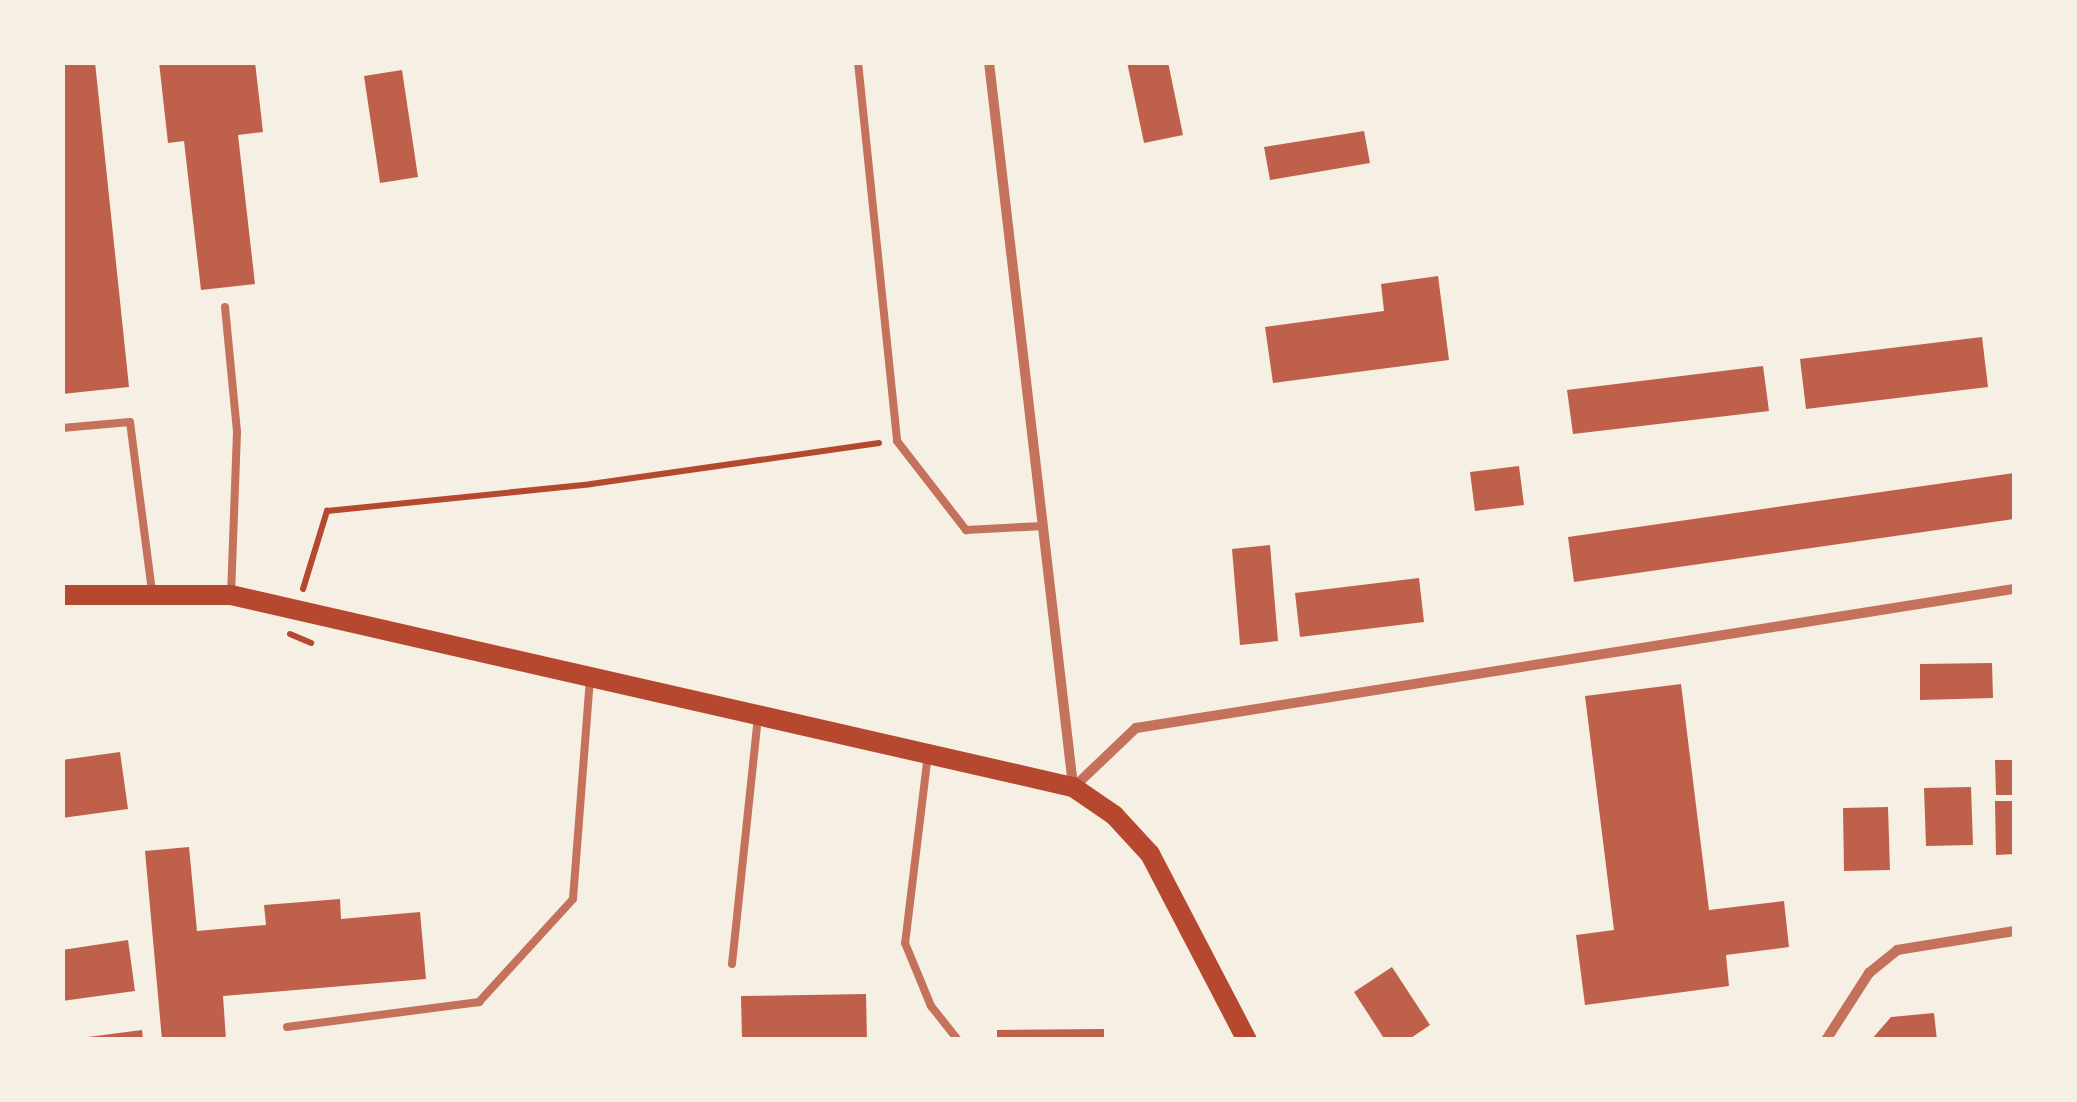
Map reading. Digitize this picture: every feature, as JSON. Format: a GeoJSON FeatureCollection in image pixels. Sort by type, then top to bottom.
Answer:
{"type":"FeatureCollection","features":[{"type":"Feature","properties":{"kind":"main road"},"geometry":{"type":"LineString","coordinates":[[62,595],[152,590],[231,595],[1073,787],[1114,815],[1150,854],[1247,1040]]}},
{"type":"Feature","properties":{"kind":"street"},"geometry":{"type":"LineString","coordinates":[[989,62],[1073,787]]}},
{"type":"Feature","properties":{"kind":"street"},"geometry":{"type":"LineString","coordinates":[[1073,787],[1136,728],[2014,589]]}},
{"type":"Feature","properties":{"kind":"street"},"geometry":{"type":"LineString","coordinates":[[1826,1040],[1869,973],[1897,950],[2014,931]]}},
{"type":"Feature","properties":{"kind":"lane"},"geometry":{"type":"LineString","coordinates":[[858,62],[896,441],[966,530],[1042,526]]}},
{"type":"Feature","properties":{"kind":"lane"},"geometry":{"type":"LineString","coordinates":[[224,306],[237,432],[231,595]]}},
{"type":"Feature","properties":{"kind":"lane"},"geometry":{"type":"LineString","coordinates":[[62,428],[130,422],[152,590]]}},
{"type":"Feature","properties":{"kind":"lane"},"geometry":{"type":"LineString","coordinates":[[287,1027],[479,1002],[572,899],[590,677]]}},
{"type":"Feature","properties":{"kind":"lane"},"geometry":{"type":"LineString","coordinates":[[732,964],[758,715]]}},
{"type":"Feature","properties":{"kind":"lane"},"geometry":{"type":"LineString","coordinates":[[928,754],[905,943],[931,1006],[958,1040]]}},
{"type":"Feature","properties":{"kind":"path"},"geometry":{"type":"LineString","coordinates":[[324,646],[288,639],[327,511],[592,484],[896,441]]}},
{"type":"Feature","properties":{"kind":"building"},"geometry":{"type":"Polygon","coordinates":[[[62,62],[95,62],[129,387],[62,394],[62,62]]]}},
{"type":"Feature","properties":{"kind":"building"},"geometry":{"type":"Polygon","coordinates":[[[159,62],[255,62],[263,132],[238,135],[255,284],[201,290],[184,141],[168,143],[159,62]]]}},
{"type":"Feature","properties":{"kind":"building"},"geometry":{"type":"Polygon","coordinates":[[[1127,62],[1168,62],[1183,135],[1144,143],[1127,62]]]}},
{"type":"Feature","properties":{"kind":"building"},"geometry":{"type":"Polygon","coordinates":[[[402,70],[418,177],[380,183],[364,76],[402,70]]]}},
{"type":"Feature","properties":{"kind":"building"},"geometry":{"type":"Polygon","coordinates":[[[1364,131],[1370,163],[1270,180],[1264,147],[1364,131]]]}},
{"type":"Feature","properties":{"kind":"building"},"geometry":{"type":"Polygon","coordinates":[[[1438,276],[1449,360],[1273,383],[1265,327],[1384,311],[1381,284],[1438,276]]]}},
{"type":"Feature","properties":{"kind":"building"},"geometry":{"type":"Polygon","coordinates":[[[1982,337],[1988,387],[1806,409],[1800,359],[1982,337]]]}},
{"type":"Feature","properties":{"kind":"building"},"geometry":{"type":"Polygon","coordinates":[[[1763,366],[1769,411],[1573,434],[1567,390],[1763,366]]]}},
{"type":"Feature","properties":{"kind":"building"},"geometry":{"type":"Polygon","coordinates":[[[1519,466],[1524,505],[1475,511],[1470,472],[1519,466]]]}},
{"type":"Feature","properties":{"kind":"building"},"geometry":{"type":"Polygon","coordinates":[[[2014,473],[2014,519],[1574,582],[1568,537],[2014,473]]]}},
{"type":"Feature","properties":{"kind":"building"},"geometry":{"type":"Polygon","coordinates":[[[1270,545],[1278,641],[1240,645],[1232,549],[1270,545]]]}},
{"type":"Feature","properties":{"kind":"building"},"geometry":{"type":"Polygon","coordinates":[[[1419,578],[1424,622],[1300,637],[1295,593],[1419,578]]]}},
{"type":"Feature","properties":{"kind":"building"},"geometry":{"type":"Polygon","coordinates":[[[1992,663],[1993,698],[1920,700],[1920,664],[1992,663]]]}},
{"type":"Feature","properties":{"kind":"building"},"geometry":{"type":"Polygon","coordinates":[[[1681,684],[1709,910],[1784,901],[1789,947],[1726,955],[1729,986],[1585,1005],[1576,935],[1614,930],[1585,696],[1681,684]]]}},
{"type":"Feature","properties":{"kind":"building"},"geometry":{"type":"Polygon","coordinates":[[[120,752],[128,809],[62,818],[62,760],[120,752]]]}},
{"type":"Feature","properties":{"kind":"building"},"geometry":{"type":"Polygon","coordinates":[[[1995,760],[2014,760],[2014,795],[1996,795],[1995,760]]]}},
{"type":"Feature","properties":{"kind":"building"},"geometry":{"type":"Polygon","coordinates":[[[1971,787],[1973,845],[1926,846],[1924,788],[1971,787]]]}},
{"type":"Feature","properties":{"kind":"building"},"geometry":{"type":"Polygon","coordinates":[[[1995,801],[2014,801],[2014,854],[1996,855],[1995,801]]]}},
{"type":"Feature","properties":{"kind":"building"},"geometry":{"type":"Polygon","coordinates":[[[1888,807],[1890,870],[1844,871],[1843,808],[1888,807]]]}},
{"type":"Feature","properties":{"kind":"building"},"geometry":{"type":"Polygon","coordinates":[[[189,847],[197,931],[266,925],[264,905],[340,899],[341,919],[420,912],[426,979],[223,996],[226,1040],[162,1040],[145,851],[189,847]]]}},
{"type":"Feature","properties":{"kind":"building"},"geometry":{"type":"Polygon","coordinates":[[[128,940],[135,991],[62,1001],[62,950],[128,940]]]}},
{"type":"Feature","properties":{"kind":"building"},"geometry":{"type":"Polygon","coordinates":[[[1392,967],[1430,1025],[1408,1040],[1385,1040],[1354,992],[1392,967]]]}},
{"type":"Feature","properties":{"kind":"building"},"geometry":{"type":"Polygon","coordinates":[[[866,994],[867,1040],[742,1040],[741,996],[866,994]]]}},
{"type":"Feature","properties":{"kind":"building"},"geometry":{"type":"Polygon","coordinates":[[[1934,1013],[1937,1040],[1871,1040],[1891,1017],[1934,1013]]]}},
{"type":"Feature","properties":{"kind":"building"},"geometry":{"type":"Polygon","coordinates":[[[1104,1029],[1104,1040],[997,1040],[997,1030],[1104,1029]]]}},
{"type":"Feature","properties":{"kind":"building"},"geometry":{"type":"Polygon","coordinates":[[[142,1030],[143,1040],[88,1040],[88,1037],[142,1030]]]}}]}
